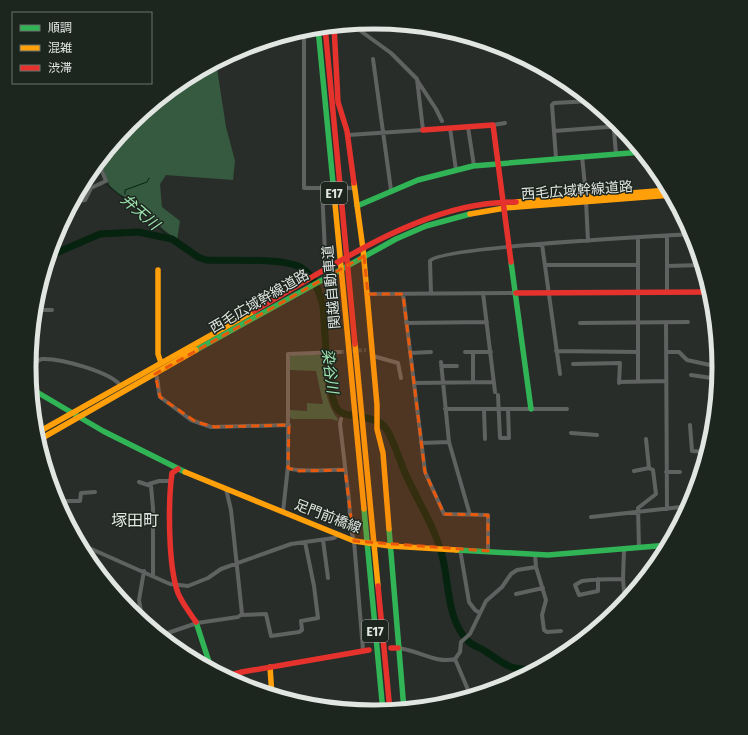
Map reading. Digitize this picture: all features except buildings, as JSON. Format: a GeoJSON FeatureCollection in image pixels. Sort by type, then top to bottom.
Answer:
{"type":"FeatureCollection","features":[{"type":"Feature","properties":{"kind":"main road"},"geometry":{"type":"LineString","coordinates":[[334,32],[338,102],[348,135],[368,294],[373,349],[377,427],[383,453],[403,704]]}},
{"type":"Feature","properties":{"kind":"main road","name":"関越自動車道"},"geometry":{"type":"LineString","coordinates":[[326,33],[389,705]]}},
{"type":"Feature","properties":{"kind":"main road","name":"関越自動車道"},"geometry":{"type":"LineString","coordinates":[[319,34],[382,706]]}},
{"type":"Feature","properties":{"kind":"main road"},"geometry":{"type":"LineString","coordinates":[[423,130],[493,125],[505,205],[531,409]]}},
{"type":"Feature","properties":{"kind":"main road"},"geometry":{"type":"LineString","coordinates":[[357,206],[391,190],[418,180],[474,166],[636,152]]}},
{"type":"Feature","properties":{"kind":"main road","name":"西毛広域幹線道路"},"geometry":{"type":"LineString","coordinates":[[586,199],[662,191]]}},
{"type":"Feature","properties":{"kind":"main road","name":"西毛広域幹線道路"},"geometry":{"type":"LineString","coordinates":[[319,278],[363,249],[400,230],[444,214],[470,207],[665,195]]}},
{"type":"Feature","properties":{"kind":"main road","name":"西毛広域幹線道路"},"geometry":{"type":"LineString","coordinates":[[41,430],[161,363],[319,278],[396,239],[426,226],[505,205]]}},
{"type":"Feature","properties":{"kind":"main road"},"geometry":{"type":"LineString","coordinates":[[158,270],[158,354],[161,363]]}},
{"type":"Feature","properties":{"kind":"main road","name":"西毛広域幹線道路"},"geometry":{"type":"LineString","coordinates":[[43,437],[156,374],[308,284]]}},
{"type":"Feature","properties":{"kind":"main road"},"geometry":{"type":"LineString","coordinates":[[516,293],[704,292]]}},
{"type":"Feature","properties":{"kind":"main road","name":"足門前橋線"},"geometry":{"type":"LineString","coordinates":[[36,392],[79,417],[178,468],[354,541],[390,546],[535,554],[624,550],[661,546]]}},
{"type":"Feature","properties":{"kind":"main road"},"geometry":{"type":"LineString","coordinates":[[178,468],[172,473],[169,502],[175,585],[179,595],[197,623],[210,663]]}},
{"type":"Feature","properties":{"kind":"main road"},"geometry":{"type":"LineString","coordinates":[[391,648],[398,648]]}},
{"type":"Feature","properties":{"kind":"main road"},"geometry":{"type":"LineString","coordinates":[[233,675],[363,650],[370,650]]}},
{"type":"Feature","properties":{"kind":"main road"},"geometry":{"type":"LineString","coordinates":[[270,667],[272,690]]}},
{"type":"Feature","properties":{"kind":"street"},"geometry":{"type":"LineString","coordinates":[[359,30],[391,53],[417,79],[436,108],[442,121]]}},
{"type":"Feature","properties":{"kind":"street"},"geometry":{"type":"LineString","coordinates":[[304,37],[304,188],[328,188]]}},
{"type":"Feature","properties":{"kind":"street"},"geometry":{"type":"LineString","coordinates":[[373,59],[391,190]]}},
{"type":"Feature","properties":{"kind":"street"},"geometry":{"type":"LineString","coordinates":[[348,135],[423,130],[417,79]]}},
{"type":"Feature","properties":{"kind":"street"},"geometry":{"type":"LineString","coordinates":[[556,158],[553,104],[582,101]]}},
{"type":"Feature","properties":{"kind":"street"},"geometry":{"type":"LineString","coordinates":[[493,125],[505,123]]}},
{"type":"Feature","properties":{"kind":"street"},"geometry":{"type":"LineString","coordinates":[[468,127],[474,166]]}},
{"type":"Feature","properties":{"kind":"street"},"geometry":{"type":"LineString","coordinates":[[554,131],[612,127]]}},
{"type":"Feature","properties":{"kind":"street"},"geometry":{"type":"LineString","coordinates":[[450,128],[456,170]]}},
{"type":"Feature","properties":{"kind":"street"},"geometry":{"type":"LineString","coordinates":[[614,129],[616,154]]}},
{"type":"Feature","properties":{"kind":"street"},"geometry":{"type":"LineString","coordinates":[[582,156],[588,241]]}},
{"type":"Feature","properties":{"kind":"street"},"geometry":{"type":"LineString","coordinates":[[80,200],[85,200],[91,188],[106,181],[100,168]]}},
{"type":"Feature","properties":{"kind":"street"},"geometry":{"type":"LineString","coordinates":[[322,188],[325,253],[332,268]]}},
{"type":"Feature","properties":{"kind":"street"},"geometry":{"type":"LineString","coordinates":[[345,188],[354,188]]}},
{"type":"Feature","properties":{"kind":"street"},"geometry":{"type":"LineString","coordinates":[[430,294],[430,261],[432,258],[474,250],[685,235]]}},
{"type":"Feature","properties":{"kind":"street"},"geometry":{"type":"LineString","coordinates":[[666,293],[667,236]]}},
{"type":"Feature","properties":{"kind":"street"},"geometry":{"type":"LineString","coordinates":[[638,238],[638,382]]}},
{"type":"Feature","properties":{"kind":"street"},"geometry":{"type":"LineString","coordinates":[[542,244],[560,374]]}},
{"type":"Feature","properties":{"kind":"street"},"geometry":{"type":"LineString","coordinates":[[545,264],[638,266]]}},
{"type":"Feature","properties":{"kind":"street"},"geometry":{"type":"LineString","coordinates":[[667,266],[697,265]]}},
{"type":"Feature","properties":{"kind":"street"},"geometry":{"type":"LineString","coordinates":[[484,293],[494,382],[497,394],[500,438],[509,438],[508,409]]}},
{"type":"Feature","properties":{"kind":"street"},"geometry":{"type":"LineString","coordinates":[[368,294],[516,293]]}},
{"type":"Feature","properties":{"kind":"street"},"geometry":{"type":"LineString","coordinates":[[403,294],[425,472],[444,514],[488,515],[488,551]]}},
{"type":"Feature","properties":{"kind":"street"},"geometry":{"type":"LineString","coordinates":[[41,307],[42,310],[52,310]]}},
{"type":"Feature","properties":{"kind":"street"},"geometry":{"type":"LineString","coordinates":[[406,323],[487,322]]}},
{"type":"Feature","properties":{"kind":"street"},"geometry":{"type":"LineString","coordinates":[[666,322],[667,509]]}},
{"type":"Feature","properties":{"kind":"street"},"geometry":{"type":"LineString","coordinates":[[580,323],[688,322]]}},
{"type":"Feature","properties":{"kind":"street"},"geometry":{"type":"LineString","coordinates":[[366,350],[373,349]]}},
{"type":"Feature","properties":{"kind":"street"},"geometry":{"type":"LineString","coordinates":[[556,351],[638,352]]}},
{"type":"Feature","properties":{"kind":"street"},"geometry":{"type":"LineString","coordinates":[[283,512],[288,468],[288,354],[340,352]]}},
{"type":"Feature","properties":{"kind":"street"},"geometry":{"type":"LineString","coordinates":[[410,353],[431,352]]}},
{"type":"Feature","properties":{"kind":"street"},"geometry":{"type":"LineString","coordinates":[[465,352],[491,352]]}},
{"type":"Feature","properties":{"kind":"street"},"geometry":{"type":"LineString","coordinates":[[473,352],[473,382]]}},
{"type":"Feature","properties":{"kind":"street"},"geometry":{"type":"LineString","coordinates":[[666,352],[679,352],[687,360],[712,365]]}},
{"type":"Feature","properties":{"kind":"street"},"geometry":{"type":"LineString","coordinates":[[373,356],[398,364],[401,378]]}},
{"type":"Feature","properties":{"kind":"street"},"geometry":{"type":"LineString","coordinates":[[36,363],[40,360],[62,360],[109,376],[118,381],[121,386]]}},
{"type":"Feature","properties":{"kind":"street"},"geometry":{"type":"LineString","coordinates":[[573,364],[620,363],[619,383],[666,381]]}},
{"type":"Feature","properties":{"kind":"street"},"geometry":{"type":"LineString","coordinates":[[457,366],[441,364],[449,442],[470,515]]}},
{"type":"Feature","properties":{"kind":"street"},"geometry":{"type":"LineString","coordinates":[[156,374],[159,379],[158,393],[160,397],[196,422],[215,427],[289,425]]}},
{"type":"Feature","properties":{"kind":"street"},"geometry":{"type":"LineString","coordinates":[[691,374],[712,378]]}},
{"type":"Feature","properties":{"kind":"street"},"geometry":{"type":"LineString","coordinates":[[414,383],[494,382]]}},
{"type":"Feature","properties":{"kind":"street"},"geometry":{"type":"LineString","coordinates":[[445,410],[567,409]]}},
{"type":"Feature","properties":{"kind":"street"},"geometry":{"type":"LineString","coordinates":[[484,410],[485,439]]}},
{"type":"Feature","properties":{"kind":"street"},"geometry":{"type":"LineString","coordinates":[[341,419],[340,424],[351,530],[354,541],[363,650]]}},
{"type":"Feature","properties":{"kind":"street"},"geometry":{"type":"LineString","coordinates":[[690,425],[692,451],[702,452]]}},
{"type":"Feature","properties":{"kind":"street"},"geometry":{"type":"LineString","coordinates":[[571,433],[598,435]]}},
{"type":"Feature","properties":{"kind":"street"},"geometry":{"type":"LineString","coordinates":[[639,548],[639,505],[656,494],[653,470],[649,468],[646,440]]}},
{"type":"Feature","properties":{"kind":"street"},"geometry":{"type":"LineString","coordinates":[[421,443],[449,442]]}},
{"type":"Feature","properties":{"kind":"street"},"geometry":{"type":"LineString","coordinates":[[288,468],[297,471],[328,469],[345,470]]}},
{"type":"Feature","properties":{"kind":"street"},"geometry":{"type":"LineString","coordinates":[[634,471],[649,468]]}},
{"type":"Feature","properties":{"kind":"street"},"geometry":{"type":"LineString","coordinates":[[666,472],[680,472]]}},
{"type":"Feature","properties":{"kind":"street"},"geometry":{"type":"LineString","coordinates":[[139,482],[149,484],[159,481],[170,481]]}},
{"type":"Feature","properties":{"kind":"street"},"geometry":{"type":"LineString","coordinates":[[149,484],[151,486],[153,508],[153,575]]}},
{"type":"Feature","properties":{"kind":"street"},"geometry":{"type":"LineString","coordinates":[[226,488],[231,510],[241,615]]}},
{"type":"Feature","properties":{"kind":"street"},"geometry":{"type":"LineString","coordinates":[[63,501],[80,500],[81,492],[95,492]]}},
{"type":"Feature","properties":{"kind":"street"},"geometry":{"type":"LineString","coordinates":[[591,517],[683,507]]}},
{"type":"Feature","properties":{"kind":"street"},"geometry":{"type":"LineString","coordinates":[[88,548],[153,575],[170,584],[193,585],[221,569],[291,544],[334,538],[338,535]]}},
{"type":"Feature","properties":{"kind":"street"},"geometry":{"type":"LineString","coordinates":[[323,540],[328,578]]}},
{"type":"Feature","properties":{"kind":"street"},"geometry":{"type":"LineString","coordinates":[[165,634],[197,623],[241,615],[266,614],[271,636],[299,632],[302,630],[301,621],[318,618],[314,586],[305,542]]}},
{"type":"Feature","properties":{"kind":"street"},"geometry":{"type":"LineString","coordinates":[[460,549],[469,602],[475,610],[480,613]]}},
{"type":"Feature","properties":{"kind":"street"},"geometry":{"type":"LineString","coordinates":[[624,550],[623,579],[624,595]]}},
{"type":"Feature","properties":{"kind":"street"},"geometry":{"type":"LineString","coordinates":[[535,554],[536,566],[546,602],[542,615],[544,630],[547,632],[561,631]]}},
{"type":"Feature","properties":{"kind":"street"},"geometry":{"type":"LineString","coordinates":[[456,659],[460,652],[462,640],[470,634],[486,601],[502,587],[511,574],[517,570],[536,566]]}},
{"type":"Feature","properties":{"kind":"street"},"geometry":{"type":"LineString","coordinates":[[141,613],[139,600],[144,572]]}},
{"type":"Feature","properties":{"kind":"street"},"geometry":{"type":"LineString","coordinates":[[598,579],[598,591],[579,595],[575,584],[580,581],[598,579],[623,579]]}},
{"type":"Feature","properties":{"kind":"street"},"geometry":{"type":"LineString","coordinates":[[516,594],[543,588]]}},
{"type":"Feature","properties":{"kind":"street"},"geometry":{"type":"LineString","coordinates":[[398,648],[419,652],[441,661],[456,659]]}},
{"type":"Feature","properties":{"kind":"street"},"geometry":{"type":"LineString","coordinates":[[456,659],[469,692]]}},
{"type":"Feature","properties":{"kind":"highlighted area"},"geometry":{"type":"Polygon","coordinates":[[[364,256],[368,294],[403,294],[425,472],[444,514],[488,515],[488,551],[354,541],[345,470],[297,471],[288,468],[289,425],[215,427],[196,422],[160,397],[155,374],[364,256]]]}},
{"type":"Feature","properties":{"kind":"green space"},"geometry":{"type":"Polygon","coordinates":[[[217,68],[226,127],[235,161],[233,180],[166,175],[160,184],[162,207],[180,221],[177,240],[163,229],[138,203],[117,193],[110,186],[101,167],[120,144],[151,113],[168,99],[186,86],[217,68]]]}},
{"type":"Feature","properties":{"kind":"green space"},"geometry":{"type":"Polygon","coordinates":[[[292,355],[323,355],[327,397],[333,412],[338,419],[337,421],[332,419],[292,419],[290,417],[290,410],[307,411],[307,403],[323,404],[316,371],[290,370],[290,357],[292,355]]]}},
{"type":"Feature","properties":{"kind":"waterway","name":"弁天川"},"geometry":{"type":"LineString","coordinates":[[99,170],[103,178]]}},
{"type":"Feature","properties":{"kind":"waterway"},"geometry":{"type":"LineString","coordinates":[[125,194],[125,190],[147,182],[149,178]]}},
{"type":"Feature","properties":{"kind":"waterway","name":"弁天川"},"geometry":{"type":"LineString","coordinates":[[105,183],[130,203],[139,207],[148,219],[172,239]]}},
{"type":"Feature","properties":{"kind":"waterway","name":"染谷川"},"geometry":{"type":"LineString","coordinates":[[55,253],[100,234],[138,232],[172,239],[198,257],[206,260],[271,261],[295,265],[307,272],[311,276],[316,286],[323,306],[329,381],[335,405],[338,410],[344,414],[375,420],[382,424],[390,435],[406,475],[437,538],[443,559],[451,608],[460,631],[471,644],[485,651],[504,664],[514,668],[527,669]]}},
{"type":"Feature","properties":{"kind":"tunnel"},"geometry":{"type":"LineString","coordinates":[[340,352],[366,350]]}},
{"type":"Feature","properties":{"kind":"traffic: fast"},"geometry":{"type":"LineString","coordinates":[[319,34],[334,193]]}},
{"type":"Feature","properties":{"kind":"traffic: fast"},"geometry":{"type":"LineString","coordinates":[[357,206],[418,180],[473,166],[636,153]]}},
{"type":"Feature","properties":{"kind":"traffic: fast"},"geometry":{"type":"LineString","coordinates":[[196,350],[396,239],[426,226],[470,214]]}},
{"type":"Feature","properties":{"kind":"traffic: fast"},"geometry":{"type":"LineString","coordinates":[[511,262],[531,409]]}},
{"type":"Feature","properties":{"kind":"traffic: fast"},"geometry":{"type":"LineString","coordinates":[[36,392],[103,431],[185,472]]}},
{"type":"Feature","properties":{"kind":"traffic: fast"},"geometry":{"type":"LineString","coordinates":[[364,509],[382,706]]}},
{"type":"Feature","properties":{"kind":"traffic: fast"},"geometry":{"type":"LineString","coordinates":[[389,529],[404,704]]}},
{"type":"Feature","properties":{"kind":"traffic: fast"},"geometry":{"type":"LineString","coordinates":[[457,550],[548,555],[662,546]]}},
{"type":"Feature","properties":{"kind":"traffic: fast"},"geometry":{"type":"LineString","coordinates":[[196,622],[210,663]]}},
{"type":"Feature","properties":{"kind":"traffic: slow"},"geometry":{"type":"LineString","coordinates":[[354,183],[363,249],[377,405],[377,429],[383,453],[389,529]]}},
{"type":"Feature","properties":{"kind":"traffic: slow"},"geometry":{"type":"LineString","coordinates":[[516,202],[662,191]]}},
{"type":"Feature","properties":{"kind":"traffic: slow"},"geometry":{"type":"LineString","coordinates":[[334,193],[364,509]]}},
{"type":"Feature","properties":{"kind":"traffic: slow"},"geometry":{"type":"LineString","coordinates":[[470,214],[505,208],[665,196]]}},
{"type":"Feature","properties":{"kind":"traffic: slow"},"geometry":{"type":"LineString","coordinates":[[158,270],[158,354],[161,363]]}},
{"type":"Feature","properties":{"kind":"traffic: slow"},"geometry":{"type":"LineString","coordinates":[[41,430],[254,311]]}},
{"type":"Feature","properties":{"kind":"traffic: slow"},"geometry":{"type":"LineString","coordinates":[[355,344],[378,586]]}},
{"type":"Feature","properties":{"kind":"traffic: slow"},"geometry":{"type":"LineString","coordinates":[[43,438],[196,350]]}},
{"type":"Feature","properties":{"kind":"traffic: slow"},"geometry":{"type":"LineString","coordinates":[[185,472],[354,541],[390,546],[457,550]]}},
{"type":"Feature","properties":{"kind":"traffic: slow"},"geometry":{"type":"LineString","coordinates":[[270,667],[272,690]]}},
{"type":"Feature","properties":{"kind":"traffic: jam"},"geometry":{"type":"LineString","coordinates":[[334,32],[338,102],[347,131],[354,183]]}},
{"type":"Feature","properties":{"kind":"traffic: jam"},"geometry":{"type":"LineString","coordinates":[[326,33],[355,344]]}},
{"type":"Feature","properties":{"kind":"traffic: jam"},"geometry":{"type":"LineString","coordinates":[[423,130],[493,125],[511,262]]}},
{"type":"Feature","properties":{"kind":"traffic: jam"},"geometry":{"type":"LineString","coordinates":[[254,311],[366,247],[425,219],[455,210],[485,204],[516,202]]}},
{"type":"Feature","properties":{"kind":"traffic: jam"},"geometry":{"type":"LineString","coordinates":[[516,293],[704,292]]}},
{"type":"Feature","properties":{"kind":"traffic: jam"},"geometry":{"type":"LineString","coordinates":[[178,469],[172,473],[171,485],[170,534],[172,567],[178,593],[196,622]]}},
{"type":"Feature","properties":{"kind":"traffic: jam"},"geometry":{"type":"LineString","coordinates":[[378,586],[389,705]]}},
{"type":"Feature","properties":{"kind":"traffic: jam"},"geometry":{"type":"LineString","coordinates":[[391,648],[398,648]]}},
{"type":"Feature","properties":{"kind":"traffic: jam"},"geometry":{"type":"LineString","coordinates":[[232,675],[369,650]]}},
{"type":"Feature","properties":{"kind":"district","name":"塚田町"},"geometry":{"type":"Point","coordinates":[135,520]}}]}
